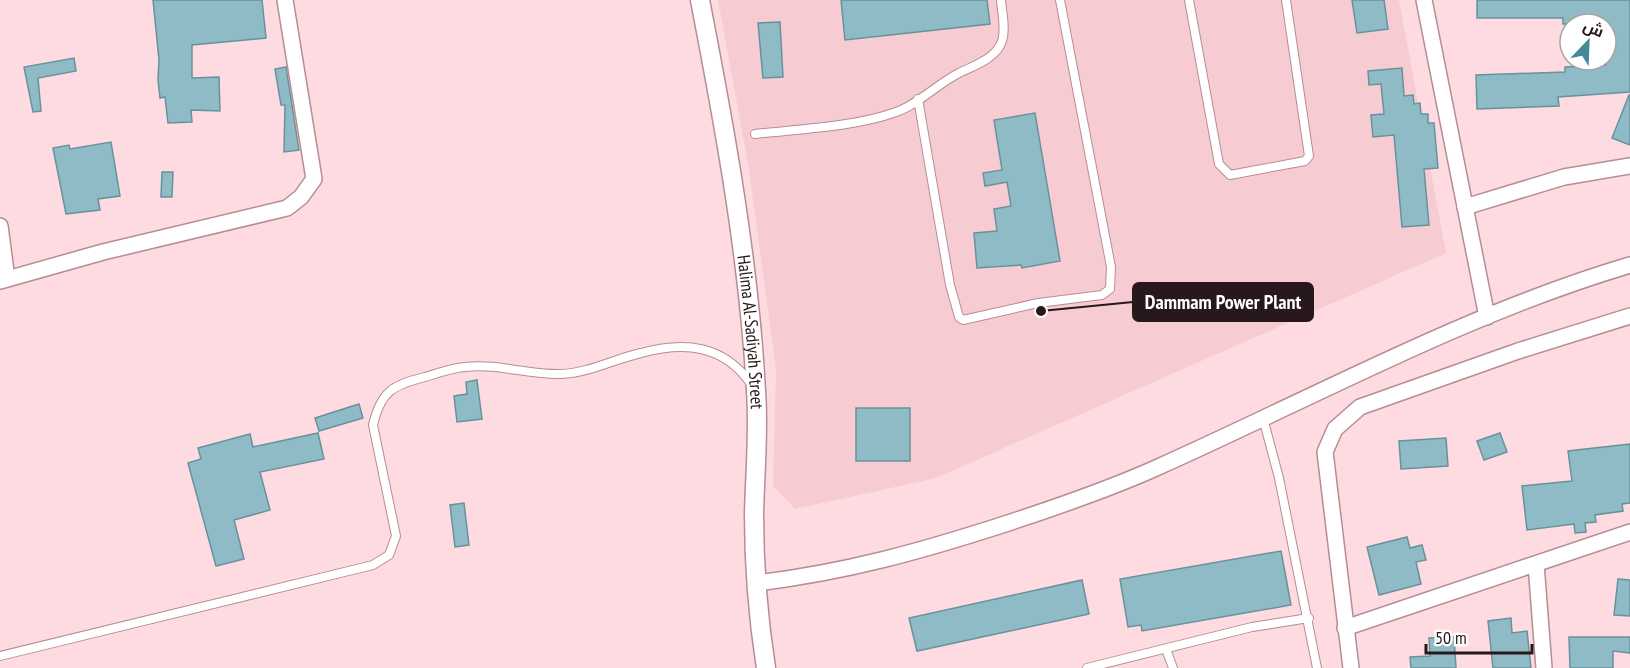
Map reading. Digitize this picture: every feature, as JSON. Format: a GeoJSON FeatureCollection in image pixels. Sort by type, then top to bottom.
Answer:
{"type":"FeatureCollection","features":[{"type":"Feature","properties":{"kind":"street"},"geometry":{"type":"LineString","coordinates":[[0,226],[3,280],[103,252],[287,208],[301,197],[314,179],[285,0]]}},
{"type":"Feature","properties":{"kind":"street","name":"Halima Al-Sadiyah Street"},"geometry":{"type":"LineString","coordinates":[[700,0],[717,85],[742,253],[756,392],[758,615],[766,668]]}},
{"type":"Feature","properties":{"kind":"street"},"geometry":{"type":"LineString","coordinates":[[1424,0],[1487,317]]}},
{"type":"Feature","properties":{"kind":"street"},"geometry":{"type":"LineString","coordinates":[[1465,207],[1564,177],[1630,166]]}},
{"type":"Feature","properties":{"kind":"street"},"geometry":{"type":"LineString","coordinates":[[757,583],[819,576],[908,555],[1018,520],[1154,469],[1487,317],[1562,286],[1630,266]]}},
{"type":"Feature","properties":{"kind":"street"},"geometry":{"type":"LineString","coordinates":[[1351,668],[1325,452],[1335,429],[1360,407],[1518,351],[1630,316]]}},
{"type":"Feature","properties":{"kind":"street"},"geometry":{"type":"LineString","coordinates":[[1345,628],[1630,532]]}},
{"type":"Feature","properties":{"kind":"street"},"geometry":{"type":"LineString","coordinates":[[1536,564],[1544,668]]}},
{"type":"Feature","properties":{"kind":"lane"},"geometry":{"type":"LineString","coordinates":[[755,134],[872,118],[898,112],[960,72],[974,68],[997,51],[1002,41],[1004,28],[1001,0]]}},
{"type":"Feature","properties":{"kind":"lane"},"geometry":{"type":"LineString","coordinates":[[918,99],[950,285],[959,317],[963,320],[1038,303],[1102,295],[1110,289],[1111,267],[1060,0]]}},
{"type":"Feature","properties":{"kind":"lane"},"geometry":{"type":"LineString","coordinates":[[1189,0],[1219,164],[1230,175],[1305,161],[1309,156],[1286,0]]}},
{"type":"Feature","properties":{"kind":"lane"},"geometry":{"type":"LineString","coordinates":[[0,656],[373,565],[389,555],[396,536],[373,425],[377,410],[387,392],[403,382],[465,366],[563,374],[599,367],[641,352],[670,348],[702,349],[721,355],[739,366],[756,392]]}},
{"type":"Feature","properties":{"kind":"lane"},"geometry":{"type":"LineString","coordinates":[[1263,418],[1279,478],[1309,618],[1317,668]]}},
{"type":"Feature","properties":{"kind":"lane"},"geometry":{"type":"LineString","coordinates":[[1087,668],[1252,627],[1309,618]]}},
{"type":"Feature","properties":{"kind":"lane"},"geometry":{"type":"LineString","coordinates":[[1166,649],[1173,668]]}},
{"type":"Feature","properties":{"kind":"shaded area"},"geometry":{"type":"Polygon","coordinates":[[[718,0],[1399,0],[1446,253],[936,478],[795,509],[773,486],[776,370],[749,170],[718,0]]]}},
{"type":"Feature","properties":{"kind":"building"},"geometry":{"type":"Polygon","coordinates":[[[153,0],[262,0],[266,38],[192,45],[192,78],[219,77],[220,111],[191,110],[192,122],[168,123],[165,97],[160,98],[153,0]]]}},
{"type":"Feature","properties":{"kind":"building"},"geometry":{"type":"Polygon","coordinates":[[[841,0],[987,0],[990,24],[845,40],[841,0]]]}},
{"type":"Feature","properties":{"kind":"building"},"geometry":{"type":"Polygon","coordinates":[[[1352,0],[1384,0],[1388,29],[1357,33],[1352,0]]]}},
{"type":"Feature","properties":{"kind":"building"},"geometry":{"type":"Polygon","coordinates":[[[1477,0],[1630,0],[1630,92],[1558,97],[1559,106],[1477,109],[1476,75],[1618,72],[1618,12],[1558,12],[1558,18],[1477,18],[1477,0]]]}},
{"type":"Feature","properties":{"kind":"building"},"geometry":{"type":"Polygon","coordinates":[[[780,22],[783,77],[763,78],[758,23],[780,22]]]}},
{"type":"Feature","properties":{"kind":"building"},"geometry":{"type":"Polygon","coordinates":[[[74,58],[76,71],[38,78],[41,111],[33,112],[24,67],[74,58]]]}},
{"type":"Feature","properties":{"kind":"building"},"geometry":{"type":"Polygon","coordinates":[[[286,67],[299,150],[284,152],[285,105],[281,105],[275,69],[286,67]]]}},
{"type":"Feature","properties":{"kind":"building"},"geometry":{"type":"Polygon","coordinates":[[[1402,68],[1404,96],[1413,95],[1414,104],[1420,103],[1421,114],[1428,114],[1428,123],[1434,123],[1438,168],[1424,169],[1429,225],[1402,227],[1394,135],[1373,137],[1371,115],[1384,114],[1381,84],[1369,85],[1368,71],[1402,68]]]}},
{"type":"Feature","properties":{"kind":"building"},"geometry":{"type":"Polygon","coordinates":[[[1630,95],[1630,145],[1612,138],[1630,95]]]}},
{"type":"Feature","properties":{"kind":"building"},"geometry":{"type":"Polygon","coordinates":[[[1035,113],[1060,261],[1022,268],[1021,265],[977,268],[974,233],[997,231],[994,209],[1011,206],[1007,182],[985,186],[983,173],[1002,170],[994,120],[1035,113]]]}},
{"type":"Feature","properties":{"kind":"building"},"geometry":{"type":"Polygon","coordinates":[[[111,142],[120,196],[98,199],[100,210],[66,214],[53,148],[69,145],[70,149],[111,142]]]}},
{"type":"Feature","properties":{"kind":"building"},"geometry":{"type":"Polygon","coordinates":[[[162,172],[173,172],[172,197],[161,197],[162,172]]]}},
{"type":"Feature","properties":{"kind":"building"},"geometry":{"type":"Polygon","coordinates":[[[477,380],[482,419],[457,422],[454,396],[467,394],[466,382],[477,380]]]}},
{"type":"Feature","properties":{"kind":"building"},"geometry":{"type":"Polygon","coordinates":[[[359,404],[363,418],[319,431],[315,418],[359,404]]]}},
{"type":"Feature","properties":{"kind":"building"},"geometry":{"type":"Polygon","coordinates":[[[856,408],[910,408],[910,461],[856,461],[856,408]]]}},
{"type":"Feature","properties":{"kind":"building"},"geometry":{"type":"Polygon","coordinates":[[[318,433],[324,459],[260,472],[270,510],[234,520],[244,559],[216,566],[188,463],[201,459],[198,448],[250,434],[253,447],[318,433]]]}},
{"type":"Feature","properties":{"kind":"building"},"geometry":{"type":"Polygon","coordinates":[[[1500,433],[1507,452],[1484,460],[1477,441],[1500,433]]]}},
{"type":"Feature","properties":{"kind":"building"},"geometry":{"type":"Polygon","coordinates":[[[1446,438],[1448,466],[1401,469],[1399,441],[1446,438]]]}},
{"type":"Feature","properties":{"kind":"building"},"geometry":{"type":"Polygon","coordinates":[[[1630,444],[1630,503],[1622,504],[1623,511],[1595,515],[1596,522],[1585,523],[1586,532],[1575,533],[1574,524],[1527,530],[1522,486],[1572,481],[1568,451],[1630,444]]]}},
{"type":"Feature","properties":{"kind":"building"},"geometry":{"type":"Polygon","coordinates":[[[464,503],[469,545],[455,547],[450,505],[464,503]]]}},
{"type":"Feature","properties":{"kind":"building"},"geometry":{"type":"Polygon","coordinates":[[[1407,537],[1410,548],[1422,545],[1426,560],[1416,562],[1421,584],[1379,595],[1367,547],[1407,537]]]}},
{"type":"Feature","properties":{"kind":"building"},"geometry":{"type":"Polygon","coordinates":[[[1281,551],[1291,605],[1142,631],[1141,625],[1128,627],[1120,579],[1281,551]]]}},
{"type":"Feature","properties":{"kind":"building"},"geometry":{"type":"Polygon","coordinates":[[[1618,579],[1630,580],[1630,616],[1614,615],[1618,579]]]}},
{"type":"Feature","properties":{"kind":"building"},"geometry":{"type":"Polygon","coordinates":[[[1082,580],[1089,614],[917,651],[909,618],[1082,580]]]}},
{"type":"Feature","properties":{"kind":"building"},"geometry":{"type":"Polygon","coordinates":[[[1511,618],[1512,633],[1527,631],[1531,668],[1493,668],[1488,621],[1511,618]]]}},
{"type":"Feature","properties":{"kind":"building"},"geometry":{"type":"Polygon","coordinates":[[[1454,637],[1456,668],[1411,668],[1410,657],[1430,656],[1429,638],[1454,637]]]}},
{"type":"Feature","properties":{"kind":"building"},"geometry":{"type":"Polygon","coordinates":[[[1569,637],[1630,637],[1630,653],[1613,651],[1613,668],[1570,668],[1569,637]]]}},
{"type":"Feature","properties":{"kind":"place","name":"Dammam Power Plant"},"geometry":{"type":"Point","coordinates":[1041,311]}}]}
